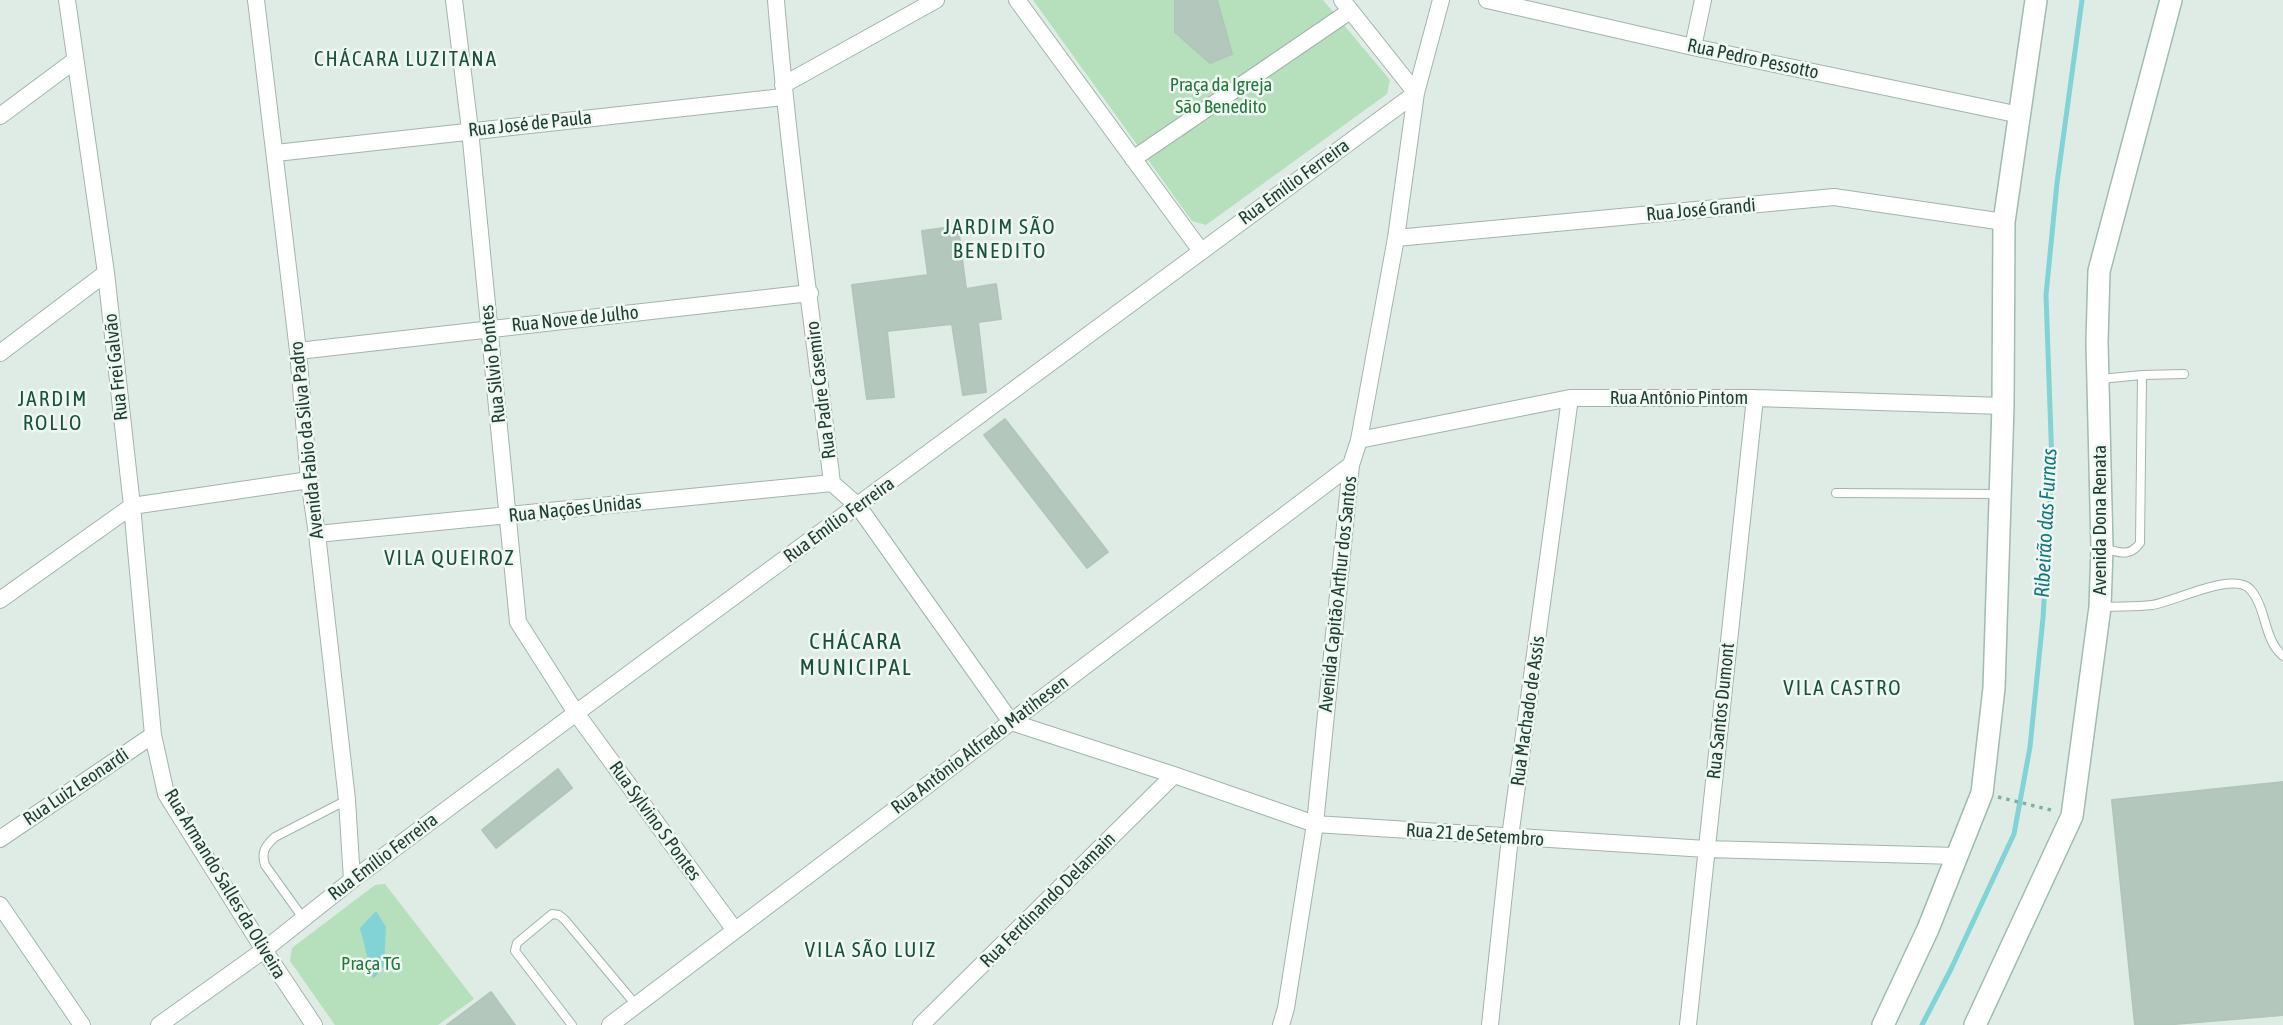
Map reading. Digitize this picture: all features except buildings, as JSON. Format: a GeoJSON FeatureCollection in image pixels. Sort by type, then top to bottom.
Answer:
{"type":"FeatureCollection","features":[{"type":"Feature","properties":{"kind":"main road"},"geometry":{"type":"LineString","coordinates":[[1883,1025],[1928,929],[1982,793],[1994,688],[2003,406],[2004,222],[2036,0]]}},
{"type":"Feature","properties":{"kind":"main road","name":"Avenida Dona Renata"},"geometry":{"type":"LineString","coordinates":[[1975,1025],[2072,816],[2100,607],[2102,548],[2097,342],[2099,271],[2171,0]]}},
{"type":"Feature","properties":{"kind":"street","name":"Rua Frei Galvão"},"geometry":{"type":"LineString","coordinates":[[67,0],[106,273],[132,506],[153,735]]}},
{"type":"Feature","properties":{"kind":"street","name":"Avenida Fabio da Silva Padro"},"geometry":{"type":"LineString","coordinates":[[256,0],[276,153],[309,480],[347,800],[352,880]]}},
{"type":"Feature","properties":{"kind":"street","name":"Rua Silvio Pontes"},"geometry":{"type":"LineString","coordinates":[[454,0],[470,130],[518,622],[576,713]]}},
{"type":"Feature","properties":{"kind":"street","name":"Rua Padre Casemiro"},"geometry":{"type":"LineString","coordinates":[[776,0],[783,91],[832,483],[858,506],[1011,722]]}},
{"type":"Feature","properties":{"kind":"street"},"geometry":{"type":"LineString","coordinates":[[783,91],[936,0]]}},
{"type":"Feature","properties":{"kind":"street"},"geometry":{"type":"LineString","coordinates":[[1017,0],[1201,251]]}},
{"type":"Feature","properties":{"kind":"street","name":"Avenida Capitão Arthur dos Santos"},"geometry":{"type":"LineString","coordinates":[[1281,1025],[1315,824],[1351,465],[1359,440],[1396,238],[1416,93],[1441,0]]}},
{"type":"Feature","properties":{"kind":"street","name":"Rua Pedro Pessotto"},"geometry":{"type":"LineString","coordinates":[[1487,0],[1693,47],[2020,114]]}},
{"type":"Feature","properties":{"kind":"street"},"geometry":{"type":"LineString","coordinates":[[1693,47],[1703,0]]}},
{"type":"Feature","properties":{"kind":"street"},"geometry":{"type":"LineString","coordinates":[[1133,159],[1346,5],[1416,93]]}},
{"type":"Feature","properties":{"kind":"street"},"geometry":{"type":"LineString","coordinates":[[0,116],[74,61]]}},
{"type":"Feature","properties":{"kind":"street","name":"Rua José de Paula"},"geometry":{"type":"LineString","coordinates":[[276,153],[783,91]]}},
{"type":"Feature","properties":{"kind":"street","name":"Rua Emílio Ferreira"},"geometry":{"type":"LineString","coordinates":[[159,1025],[264,950],[352,880],[576,713],[1416,93]]}},
{"type":"Feature","properties":{"kind":"street","name":"Rua José Grandi"},"geometry":{"type":"LineString","coordinates":[[1396,238],[1834,197],[2004,222]]}},
{"type":"Feature","properties":{"kind":"street"},"geometry":{"type":"LineString","coordinates":[[0,353],[106,273]]}},
{"type":"Feature","properties":{"kind":"street","name":"Rua Nove de Julho"},"geometry":{"type":"LineString","coordinates":[[298,351],[810,293]]}},
{"type":"Feature","properties":{"kind":"street","name":"Rua Antônio Pintom"},"geometry":{"type":"LineString","coordinates":[[1359,440],[1570,398],[1755,398],[2003,406]]}},
{"type":"Feature","properties":{"kind":"street","name":"Rua Machado de Assis"},"geometry":{"type":"LineString","coordinates":[[1490,1025],[1510,837],[1570,398]]}},
{"type":"Feature","properties":{"kind":"street","name":"Rua Santos Dumont"},"geometry":{"type":"LineString","coordinates":[[1688,1025],[1755,398]]}},
{"type":"Feature","properties":{"kind":"street","name":"Rua Antônio Alfredo Matihesen"},"geometry":{"type":"LineString","coordinates":[[612,1024],[734,929],[1351,465]]}},
{"type":"Feature","properties":{"kind":"street"},"geometry":{"type":"LineString","coordinates":[[0,600],[132,506],[309,480]]}},
{"type":"Feature","properties":{"kind":"street","name":"Rua Nações Unidas"},"geometry":{"type":"LineString","coordinates":[[317,534],[832,483]]}},
{"type":"Feature","properties":{"kind":"street","name":"Rua Sylvino S Pontes"},"geometry":{"type":"LineString","coordinates":[[576,713],[734,929]]}},
{"type":"Feature","properties":{"kind":"street","name":"Rua 21 de Setembro"},"geometry":{"type":"LineString","coordinates":[[1011,722],[1315,824],[1706,849],[1956,856]]}},
{"type":"Feature","properties":{"kind":"street","name":"Rua Luiz Leonardi"},"geometry":{"type":"LineString","coordinates":[[0,839],[153,735]]}},
{"type":"Feature","properties":{"kind":"street","name":"Rua Armando Salles da Oliveira"},"geometry":{"type":"LineString","coordinates":[[153,735],[166,794],[314,1025]]}},
{"type":"Feature","properties":{"kind":"street","name":"Rua Ferdinando Delamain"},"geometry":{"type":"LineString","coordinates":[[921,1025],[1174,775]]}},
{"type":"Feature","properties":{"kind":"street"},"geometry":{"type":"LineString","coordinates":[[0,905],[82,1025]]}},
{"type":"Feature","properties":{"kind":"lane"},"geometry":{"type":"LineString","coordinates":[[2099,379],[2184,373]]}},
{"type":"Feature","properties":{"kind":"lane"},"geometry":{"type":"LineString","coordinates":[[2102,548],[2126,554],[2134,551],[2140,543],[2142,375]]}},
{"type":"Feature","properties":{"kind":"lane"},"geometry":{"type":"LineString","coordinates":[[1836,493],[2000,494]]}},
{"type":"Feature","properties":{"kind":"lane"},"geometry":{"type":"LineString","coordinates":[[2100,607],[2153,605],[2231,582],[2247,586],[2259,600],[2274,647],[2283,656]]}},
{"type":"Feature","properties":{"kind":"lane"},"geometry":{"type":"LineString","coordinates":[[303,918],[265,865],[262,855],[266,845],[275,837],[347,800]]}},
{"type":"Feature","properties":{"kind":"lane"},"geometry":{"type":"LineString","coordinates":[[572,1025],[515,951],[517,943],[552,914],[565,920],[636,1005]]}},
{"type":"Feature","properties":{"kind":"path"},"geometry":{"type":"LineString","coordinates":[[1982,793],[2072,816]]}},
{"type":"Feature","properties":{"kind":"green space","name":"Praça da Igreja São Benedito"},"geometry":{"type":"Polygon","coordinates":[[[1033,0],[1323,0],[1390,80],[1387,94],[1206,225],[1192,221],[1033,0]]]}},
{"type":"Feature","properties":{"kind":"green space","name":"Praça TG"},"geometry":{"type":"Polygon","coordinates":[[[385,884],[474,999],[438,1025],[335,1025],[290,961],[292,948],[375,885],[385,884]]]}},
{"type":"Feature","properties":{"kind":"water"},"geometry":{"type":"Polygon","coordinates":[[[376,911],[386,927],[384,966],[373,979],[360,928],[376,911]]]}},
{"type":"Feature","properties":{"kind":"waterway","name":"Ribeirão das Furnas"},"geometry":{"type":"LineString","coordinates":[[1922,1025],[2014,834],[2030,747],[2043,618],[2052,465],[2046,295],[2057,183],[2082,0]]}},
{"type":"Feature","properties":{"kind":"district","name":"CHÁCARA LUZITANA"},"geometry":{"type":"Point","coordinates":[406,59]}},
{"type":"Feature","properties":{"kind":"district","name":"JARDIM SÃO BENEDITO"},"geometry":{"type":"Point","coordinates":[1000,239]}},
{"type":"Feature","properties":{"kind":"district","name":"JARDIM ROLLO"},"geometry":{"type":"Point","coordinates":[53,411]}},
{"type":"Feature","properties":{"kind":"district","name":"VILA QUEIROZ"},"geometry":{"type":"Point","coordinates":[450,558]}},
{"type":"Feature","properties":{"kind":"district","name":"CHÁCARA MUNICIPAL"},"geometry":{"type":"Point","coordinates":[856,655]}},
{"type":"Feature","properties":{"kind":"district","name":"VILA CASTRO"},"geometry":{"type":"Point","coordinates":[1843,688]}},
{"type":"Feature","properties":{"kind":"district","name":"VILA SÃO LUIZ"},"geometry":{"type":"Point","coordinates":[871,950]}}]}
